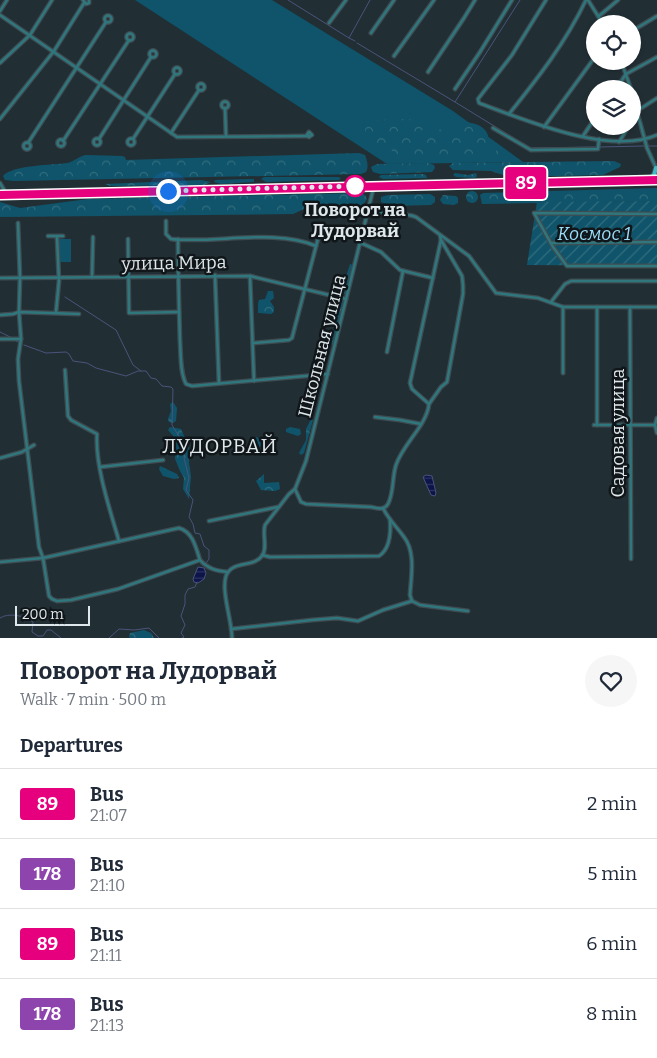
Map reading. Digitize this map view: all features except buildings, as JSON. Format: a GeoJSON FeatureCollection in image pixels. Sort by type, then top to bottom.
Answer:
{"type":"FeatureCollection","features":[{"type":"Feature","properties":{"kind":"main road"},"geometry":{"type":"LineString","coordinates":[[647,180],[654,175],[657,169]]}},
{"type":"Feature","properties":{"kind":"main road"},"geometry":{"type":"LineString","coordinates":[[0,195],[657,180]]}},
{"type":"Feature","properties":{"kind":"street"},"geometry":{"type":"LineString","coordinates":[[7,0],[0,13],[177,137],[307,136]]}},
{"type":"Feature","properties":{"kind":"street"},"geometry":{"type":"LineString","coordinates":[[0,63],[30,35],[52,0]]}},
{"type":"Feature","properties":{"kind":"street"},"geometry":{"type":"LineString","coordinates":[[0,119],[54,51],[84,2],[88,3],[89,0]]}},
{"type":"Feature","properties":{"kind":"street"},"geometry":{"type":"LineString","coordinates":[[329,23],[346,0]]}},
{"type":"Feature","properties":{"kind":"street"},"geometry":{"type":"LineString","coordinates":[[371,33],[394,0]]}},
{"type":"Feature","properties":{"kind":"street"},"geometry":{"type":"LineString","coordinates":[[394,56],[434,0]]}},
{"type":"Feature","properties":{"kind":"street"},"geometry":{"type":"LineString","coordinates":[[428,72],[474,0]]}},
{"type":"Feature","properties":{"kind":"street"},"geometry":{"type":"LineString","coordinates":[[455,89],[512,0]]}},
{"type":"Feature","properties":{"kind":"street"},"geometry":{"type":"LineString","coordinates":[[546,0],[512,55],[478,99],[479,103],[544,127],[599,139],[619,142],[645,140],[657,135]]}},
{"type":"Feature","properties":{"kind":"street"},"geometry":{"type":"LineString","coordinates":[[508,114],[552,58],[587,0],[598,15]]}},
{"type":"Feature","properties":{"kind":"street"},"geometry":{"type":"LineString","coordinates":[[600,15],[618,0]]}},
{"type":"Feature","properties":{"kind":"street"},"geometry":{"type":"LineString","coordinates":[[641,26],[657,16]]}},
{"type":"Feature","properties":{"kind":"street"},"geometry":{"type":"LineString","coordinates":[[28,143],[106,22]]}},
{"type":"Feature","properties":{"kind":"street"},"geometry":{"type":"LineString","coordinates":[[63,140],[129,40]]}},
{"type":"Feature","properties":{"kind":"street"},"geometry":{"type":"LineString","coordinates":[[99,139],[151,57]]}},
{"type":"Feature","properties":{"kind":"street"},"geometry":{"type":"LineString","coordinates":[[622,80],[626,74],[657,57]]}},
{"type":"Feature","properties":{"kind":"street"},"geometry":{"type":"LineString","coordinates":[[544,127],[586,69]]}},
{"type":"Feature","properties":{"kind":"street"},"geometry":{"type":"LineString","coordinates":[[624,70],[628,80]]}},
{"type":"Feature","properties":{"kind":"street"},"geometry":{"type":"LineString","coordinates":[[132,140],[175,74]]}},
{"type":"Feature","properties":{"kind":"street"},"geometry":{"type":"LineString","coordinates":[[171,132],[199,90]]}},
{"type":"Feature","properties":{"kind":"street"},"geometry":{"type":"LineString","coordinates":[[641,109],[644,105],[657,98]]}},
{"type":"Feature","properties":{"kind":"street"},"geometry":{"type":"LineString","coordinates":[[225,108],[226,136]]}},
{"type":"Feature","properties":{"kind":"street"},"geometry":{"type":"LineString","coordinates":[[641,125],[657,169]]}},
{"type":"Feature","properties":{"kind":"street"},"geometry":{"type":"LineString","coordinates":[[493,128],[531,150],[598,149],[599,139]]}},
{"type":"Feature","properties":{"kind":"street"},"geometry":{"type":"LineString","coordinates":[[583,136],[586,132]]}},
{"type":"Feature","properties":{"kind":"street"},"geometry":{"type":"LineString","coordinates":[[619,142],[623,135]]}},
{"type":"Feature","properties":{"kind":"street"},"geometry":{"type":"LineString","coordinates":[[0,183],[7,195]]}},
{"type":"Feature","properties":{"kind":"street","name":"Школьная улица"},"geometry":{"type":"LineString","coordinates":[[262,555],[264,550],[264,528],[279,506],[295,489],[305,462],[374,186]]}},
{"type":"Feature","properties":{"kind":"street"},"geometry":{"type":"LineString","coordinates":[[370,208],[380,213],[413,216],[469,256],[496,293],[538,298],[563,307],[657,307]]}},
{"type":"Feature","properties":{"kind":"street"},"geometry":{"type":"LineString","coordinates":[[657,214],[534,213],[550,243],[567,266],[657,266]]}},
{"type":"Feature","properties":{"kind":"street"},"geometry":{"type":"LineString","coordinates":[[166,221],[167,236],[178,239],[284,239],[307,242],[316,246]]}},
{"type":"Feature","properties":{"kind":"street"},"geometry":{"type":"LineString","coordinates":[[18,223],[21,339],[18,359],[19,381],[39,547],[43,558],[47,592],[50,598],[54,600],[71,600],[118,589],[200,560]]}},
{"type":"Feature","properties":{"kind":"street"},"geometry":{"type":"LineString","coordinates":[[253,343],[289,340],[292,338],[320,231]]}},
{"type":"Feature","properties":{"kind":"street"},"geometry":{"type":"LineString","coordinates":[[383,508],[389,501],[394,474],[406,444],[421,424],[430,404],[441,387],[447,382],[463,294],[462,276],[440,235]]}},
{"type":"Feature","properties":{"kind":"street"},"geometry":{"type":"LineString","coordinates":[[48,236],[64,236]]}},
{"type":"Feature","properties":{"kind":"street"},"geometry":{"type":"LineString","coordinates":[[56,313],[58,277],[57,237]]}},
{"type":"Feature","properties":{"kind":"street"},"geometry":{"type":"LineString","coordinates":[[92,277],[93,237]]}},
{"type":"Feature","properties":{"kind":"street"},"geometry":{"type":"LineString","coordinates":[[128,239],[129,313],[179,312]]}},
{"type":"Feature","properties":{"kind":"street"},"geometry":{"type":"LineString","coordinates":[[178,239],[179,312],[183,376],[188,385],[220,384],[328,374]]}},
{"type":"Feature","properties":{"kind":"street"},"geometry":{"type":"LineString","coordinates":[[430,404],[412,389],[410,383],[441,240]]}},
{"type":"Feature","properties":{"kind":"street"},"geometry":{"type":"LineString","coordinates":[[550,243],[657,242]]}},
{"type":"Feature","properties":{"kind":"street"},"geometry":{"type":"LineString","coordinates":[[361,243],[381,252],[396,267],[403,271],[433,278]]}},
{"type":"Feature","properties":{"kind":"street"},"geometry":{"type":"LineString","coordinates":[[387,352],[403,271]]}},
{"type":"Feature","properties":{"kind":"street"},"geometry":{"type":"LineString","coordinates":[[215,275],[220,384]]}},
{"type":"Feature","properties":{"kind":"street"},"geometry":{"type":"LineString","coordinates":[[250,276],[254,381]]}},
{"type":"Feature","properties":{"kind":"street","name":"улица Мира"},"geometry":{"type":"LineString","coordinates":[[0,278],[250,276],[346,299]]}},
{"type":"Feature","properties":{"kind":"street"},"geometry":{"type":"LineString","coordinates":[[551,302],[565,284],[571,281],[657,281]]}},
{"type":"Feature","properties":{"kind":"street"},"geometry":{"type":"LineString","coordinates":[[563,307],[563,373]]}},
{"type":"Feature","properties":{"kind":"street"},"geometry":{"type":"LineString","coordinates":[[597,307],[596,425],[655,424]]}},
{"type":"Feature","properties":{"kind":"street","name":"Садовая улица"},"geometry":{"type":"LineString","coordinates":[[630,307],[631,559]]}},
{"type":"Feature","properties":{"kind":"street"},"geometry":{"type":"LineString","coordinates":[[0,315],[19,312],[79,314]]}},
{"type":"Feature","properties":{"kind":"street"},"geometry":{"type":"LineString","coordinates":[[0,339],[21,339]]}},
{"type":"Feature","properties":{"kind":"street"},"geometry":{"type":"LineString","coordinates":[[65,370],[68,416],[71,420],[97,434],[96,444],[100,468],[119,541]]}},
{"type":"Feature","properties":{"kind":"street"},"geometry":{"type":"LineString","coordinates":[[375,417],[421,424]]}},
{"type":"Feature","properties":{"kind":"street"},"geometry":{"type":"LineString","coordinates":[[657,418],[655,424],[657,432]]}},
{"type":"Feature","properties":{"kind":"street"},"geometry":{"type":"LineString","coordinates":[[0,458],[34,446]]}},
{"type":"Feature","properties":{"kind":"street"},"geometry":{"type":"LineString","coordinates":[[100,468],[163,460]]}},
{"type":"Feature","properties":{"kind":"street"},"geometry":{"type":"LineString","coordinates":[[295,489],[301,502],[306,504],[383,508]]}},
{"type":"Feature","properties":{"kind":"street"},"geometry":{"type":"LineString","coordinates":[[209,521],[279,506]]}},
{"type":"Feature","properties":{"kind":"street"},"geometry":{"type":"LineString","coordinates":[[383,508],[410,547],[410,595],[412,601]]}},
{"type":"Feature","properties":{"kind":"street"},"geometry":{"type":"LineString","coordinates":[[0,562],[43,558],[179,528],[185,530],[190,536],[200,560],[212,570],[228,572],[237,566],[257,560],[262,555],[270,557],[379,556],[385,551],[391,530],[390,519]]}},
{"type":"Feature","properties":{"kind":"street"},"geometry":{"type":"LineString","coordinates":[[228,572],[226,584],[232,638]]}},
{"type":"Feature","properties":{"kind":"street"},"geometry":{"type":"LineString","coordinates":[[231,629],[337,618],[358,621],[383,610],[412,601],[420,605],[468,611]]}},
{"type":"Feature","properties":{"kind":"green space"},"geometry":{"type":"Polygon","coordinates":[[[135,0],[272,0],[453,111],[523,162],[387,164],[135,0]]]}},
{"type":"Feature","properties":{"kind":"green space"},"geometry":{"type":"Polygon","coordinates":[[[403,119],[420,120],[425,125],[412,150],[406,156],[395,157],[391,149],[388,148],[384,151],[385,156],[378,156],[378,144],[369,139],[365,132],[366,122],[403,119]]]}},
{"type":"Feature","properties":{"kind":"green space"},"geometry":{"type":"Polygon","coordinates":[[[453,121],[477,125],[487,132],[489,138],[486,156],[479,157],[478,143],[458,132],[453,121]]]}},
{"type":"Feature","properties":{"kind":"green space"},"geometry":{"type":"Polygon","coordinates":[[[431,122],[439,126],[449,152],[449,157],[411,158],[411,155],[431,122]]]}},
{"type":"Feature","properties":{"kind":"green space"},"geometry":{"type":"Polygon","coordinates":[[[448,131],[475,146],[477,156],[453,157],[446,137],[448,131]]]}},
{"type":"Feature","properties":{"kind":"green space"},"geometry":{"type":"Polygon","coordinates":[[[499,147],[508,152],[507,156],[496,156],[496,151],[499,147]]]}},
{"type":"Feature","properties":{"kind":"green space"},"geometry":{"type":"Polygon","coordinates":[[[359,153],[365,155],[367,163],[366,172],[361,174],[14,181],[5,180],[3,176],[8,172],[24,168],[68,163],[86,155],[122,156],[126,160],[359,153]]]}},
{"type":"Feature","properties":{"kind":"green space"},"geometry":{"type":"Polygon","coordinates":[[[614,161],[621,164],[620,167],[603,175],[509,177],[491,171],[453,170],[449,166],[453,163],[614,161]]]}},
{"type":"Feature","properties":{"kind":"green space"},"geometry":{"type":"Polygon","coordinates":[[[429,163],[434,165],[435,168],[432,172],[380,174],[373,172],[371,167],[377,164],[429,163]]]}},
{"type":"Feature","properties":{"kind":"green space"},"geometry":{"type":"Polygon","coordinates":[[[455,173],[468,175],[476,173],[477,176],[475,178],[456,177],[453,175],[455,173]]]}},
{"type":"Feature","properties":{"kind":"green space"},"geometry":{"type":"Polygon","coordinates":[[[423,174],[427,178],[383,179],[379,177],[381,175],[423,174]]]}},
{"type":"Feature","properties":{"kind":"green space"},"geometry":{"type":"Polygon","coordinates":[[[264,177],[341,178],[339,180],[266,182],[261,179],[264,177]]]}},
{"type":"Feature","properties":{"kind":"green space"},"geometry":{"type":"Polygon","coordinates":[[[254,179],[254,182],[221,184],[214,182],[215,180],[254,179]]]}},
{"type":"Feature","properties":{"kind":"green space"},"geometry":{"type":"Polygon","coordinates":[[[201,180],[211,182],[204,185],[110,186],[105,184],[201,180]]]}},
{"type":"Feature","properties":{"kind":"green space"},"geometry":{"type":"Polygon","coordinates":[[[657,188],[657,201],[482,204],[480,195],[483,193],[657,188]]]}},
{"type":"Feature","properties":{"kind":"green space"},"geometry":{"type":"Polygon","coordinates":[[[470,191],[474,191],[478,197],[474,203],[470,203],[466,199],[466,195],[470,191]]]}},
{"type":"Feature","properties":{"kind":"green space"},"geometry":{"type":"Polygon","coordinates":[[[361,193],[367,199],[363,205],[356,208],[304,209],[293,214],[0,217],[0,202],[20,208],[88,199],[361,193]]]}},
{"type":"Feature","properties":{"kind":"green space"},"geometry":{"type":"Polygon","coordinates":[[[430,194],[435,197],[435,202],[431,205],[391,206],[381,202],[381,197],[388,195],[430,194]]]}},
{"type":"Feature","properties":{"kind":"green space"},"geometry":{"type":"Polygon","coordinates":[[[443,195],[456,196],[458,203],[454,205],[443,204],[440,200],[443,195]]]}},
{"type":"Feature","properties":{"kind":"green space","name":"Космос 1"},"geometry":{"type":"Polygon","coordinates":[[[657,201],[657,266],[527,265],[537,202],[657,201]]]}},
{"type":"Feature","properties":{"kind":"green space"},"geometry":{"type":"Polygon","coordinates":[[[58,239],[71,239],[71,262],[58,262],[58,239]]]}},
{"type":"Feature","properties":{"kind":"green space"},"geometry":{"type":"Polygon","coordinates":[[[350,264],[353,265],[345,294],[342,295],[341,293],[350,264]]]}},
{"type":"Feature","properties":{"kind":"green space"},"geometry":{"type":"Polygon","coordinates":[[[268,291],[273,291],[274,298],[270,301],[274,307],[274,312],[271,314],[258,313],[259,300],[265,299],[268,291]]]}},
{"type":"Feature","properties":{"kind":"green space"},"geometry":{"type":"Polygon","coordinates":[[[340,300],[344,302],[334,344],[330,345],[330,342],[340,300]]]}},
{"type":"Feature","properties":{"kind":"green space"},"geometry":{"type":"Polygon","coordinates":[[[173,402],[177,408],[176,421],[173,423],[169,422],[168,419],[171,411],[170,404],[173,402]]]}},
{"type":"Feature","properties":{"kind":"green space"},"geometry":{"type":"Polygon","coordinates":[[[311,419],[313,420],[304,453],[301,455],[299,453],[306,440],[306,429],[311,419]]]}},
{"type":"Feature","properties":{"kind":"green space"},"geometry":{"type":"Polygon","coordinates":[[[170,427],[181,429],[184,436],[189,440],[191,476],[189,499],[183,489],[184,478],[175,459],[176,439],[168,430],[170,427]]]}},
{"type":"Feature","properties":{"kind":"green space"},"geometry":{"type":"Polygon","coordinates":[[[290,427],[300,429],[301,434],[298,436],[286,432],[286,429],[290,427]]]}},
{"type":"Feature","properties":{"kind":"green space"},"geometry":{"type":"Polygon","coordinates":[[[257,437],[261,442],[268,443],[268,449],[264,449],[254,443],[253,438],[257,437]]]}},
{"type":"Feature","properties":{"kind":"green space"},"geometry":{"type":"Polygon","coordinates":[[[160,466],[177,474],[179,478],[174,479],[163,476],[159,469],[160,466]]]}},
{"type":"Feature","properties":{"kind":"green space"},"geometry":{"type":"Polygon","coordinates":[[[264,474],[264,483],[279,482],[280,489],[275,491],[261,490],[256,481],[264,474]]]}},
{"type":"Feature","properties":{"kind":"green space"},"geometry":{"type":"Polygon","coordinates":[[[144,630],[151,633],[154,638],[129,637],[130,633],[144,630]]]}},
{"type":"Feature","properties":{"kind":"shaded area"},"geometry":{"type":"Polygon","coordinates":[[[426,475],[432,476],[435,496],[431,495],[423,477],[426,475]]]}},
{"type":"Feature","properties":{"kind":"shaded area"},"geometry":{"type":"Polygon","coordinates":[[[198,567],[204,568],[206,573],[204,579],[198,583],[194,582],[193,579],[198,567]]]}},
{"type":"Feature","properties":{"kind":"waterway"},"geometry":{"type":"LineString","coordinates":[[288,0],[349,38],[370,0]]}},
{"type":"Feature","properties":{"kind":"waterway"},"geometry":{"type":"LineString","coordinates":[[357,43],[455,102],[520,0]]}},
{"type":"Feature","properties":{"kind":"waterway"},"geometry":{"type":"LineString","coordinates":[[349,38],[355,41]]}},
{"type":"Feature","properties":{"kind":"waterway"},"geometry":{"type":"LineString","coordinates":[[455,102],[530,148],[596,147]]}},
{"type":"Feature","properties":{"kind":"waterway"},"geometry":{"type":"LineString","coordinates":[[600,147],[644,146]]}},
{"type":"Feature","properties":{"kind":"waterway"},"geometry":{"type":"LineString","coordinates":[[648,146],[657,146]]}},
{"type":"Feature","properties":{"kind":"waterway"},"geometry":{"type":"LineString","coordinates":[[65,297],[116,330],[133,365],[141,371]]}},
{"type":"Feature","properties":{"kind":"waterway"},"geometry":{"type":"LineString","coordinates":[[0,332],[12,338]]}},
{"type":"Feature","properties":{"kind":"waterway"},"geometry":{"type":"LineString","coordinates":[[24,345],[46,353],[66,352],[73,361],[87,363],[96,368],[126,376],[138,371],[146,371],[151,378],[156,379],[162,386],[173,389],[172,425],[185,446],[184,458],[189,478],[186,490],[193,500],[189,517],[195,533],[200,534],[204,546],[209,550],[209,559],[206,563]]}},
{"type":"Feature","properties":{"kind":"waterway"},"geometry":{"type":"LineString","coordinates":[[182,638],[184,637],[181,633],[185,625],[181,616],[185,604],[185,595],[188,589],[195,587],[197,582]]}},
{"type":"Feature","properties":{"kind":"waterway","name":"ЛУДОРВАЙ"},"geometry":{"type":"LineString","coordinates":[[0,618],[8,615],[26,618],[33,622],[32,632],[38,636],[43,636],[47,630],[51,630],[61,638]]}},
{"type":"Feature","properties":{"kind":"waterway","name":"ЛУДОРВАЙ"},"geometry":{"type":"LineString","coordinates":[[109,638],[119,629],[149,628],[159,638]]}},
{"type":"Feature","properties":{"kind":"bus line","name":"89"},"geometry":{"type":"LineString","coordinates":[[0,195],[657,180]]}},
{"type":"Feature","properties":{"kind":"place","name":"Поворот на Лудорвай"},"geometry":{"type":"Point","coordinates":[355,186]}},
{"type":"Feature","properties":{"kind":"district","name":"ЛУДОРВАЙ"},"geometry":{"type":"Point","coordinates":[220,446]}},
{"type":"Feature","properties":{"kind":"route"},"geometry":{"type":"LineString","coordinates":[[168,191],[355,186]]}}]}
